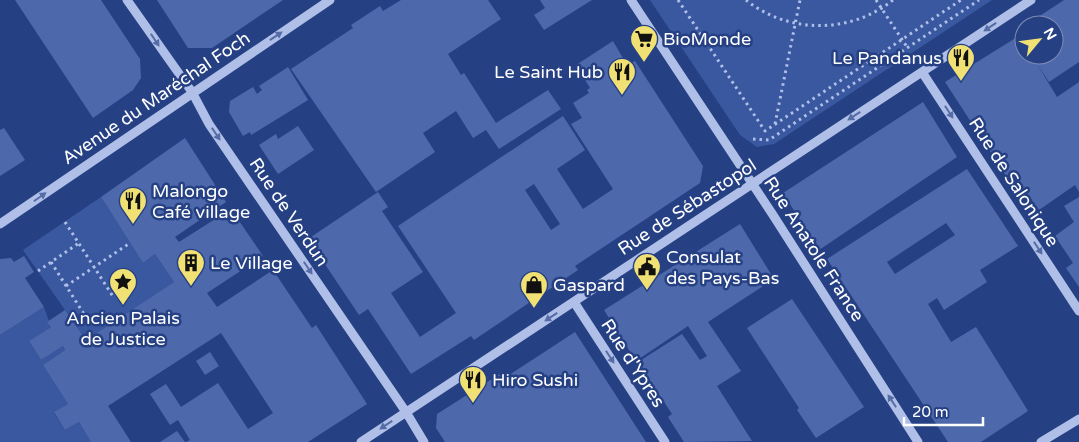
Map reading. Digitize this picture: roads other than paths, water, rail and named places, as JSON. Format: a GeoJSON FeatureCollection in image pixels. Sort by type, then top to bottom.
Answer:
{"type":"FeatureCollection","features":[{"type":"Feature","properties":{"kind":"street","name":"Rue de Verdun"},"geometry":{"type":"LineString","coordinates":[[127,0],[192,92],[209,124],[406,412],[424,442]]}},
{"type":"Feature","properties":{"kind":"street","name":"Avenue du Maréchal Foch"},"geometry":{"type":"LineString","coordinates":[[0,224],[330,0]]}},
{"type":"Feature","properties":{"kind":"street","name":"Rue Anatole France"},"geometry":{"type":"LineString","coordinates":[[631,0],[918,442]]}},
{"type":"Feature","properties":{"kind":"street","name":"Rue de Sébastopol"},"geometry":{"type":"LineString","coordinates":[[361,442],[1031,0]]}},
{"type":"Feature","properties":{"kind":"street","name":"Rue de Salonique"},"geometry":{"type":"LineString","coordinates":[[922,72],[1079,311]]}},
{"type":"Feature","properties":{"kind":"street","name":"Rue d'Ypres"},"geometry":{"type":"LineString","coordinates":[[574,302],[666,442]]}},
{"type":"Feature","properties":{"kind":"street"},"geometry":{"type":"LineString","coordinates":[[1041,442],[1079,419]]}},
{"type":"Feature","properties":{"kind":"place","name":"BioMonde"},"geometry":{"type":"Point","coordinates":[644,63]}},
{"type":"Feature","properties":{"kind":"place","name":"Le Pandanus"},"geometry":{"type":"Point","coordinates":[961,82]}},
{"type":"Feature","properties":{"kind":"place","name":"Le Saint Hub"},"geometry":{"type":"Point","coordinates":[622,96]}},
{"type":"Feature","properties":{"kind":"place","name":"Malongo Café village"},"geometry":{"type":"Point","coordinates":[133,225]}},
{"type":"Feature","properties":{"kind":"place","name":"Le Village"},"geometry":{"type":"Point","coordinates":[191,287]}},
{"type":"Feature","properties":{"kind":"place","name":"Consulat des Pays-Bas"},"geometry":{"type":"Point","coordinates":[647,291]}},
{"type":"Feature","properties":{"kind":"place","name":"Ancien Palais de Justice"},"geometry":{"type":"Point","coordinates":[123,306]}},
{"type":"Feature","properties":{"kind":"place","name":"Gaspard"},"geometry":{"type":"Point","coordinates":[534,309]}},
{"type":"Feature","properties":{"kind":"place","name":"Hiro Sushi"},"geometry":{"type":"Point","coordinates":[473,404]}}]}
